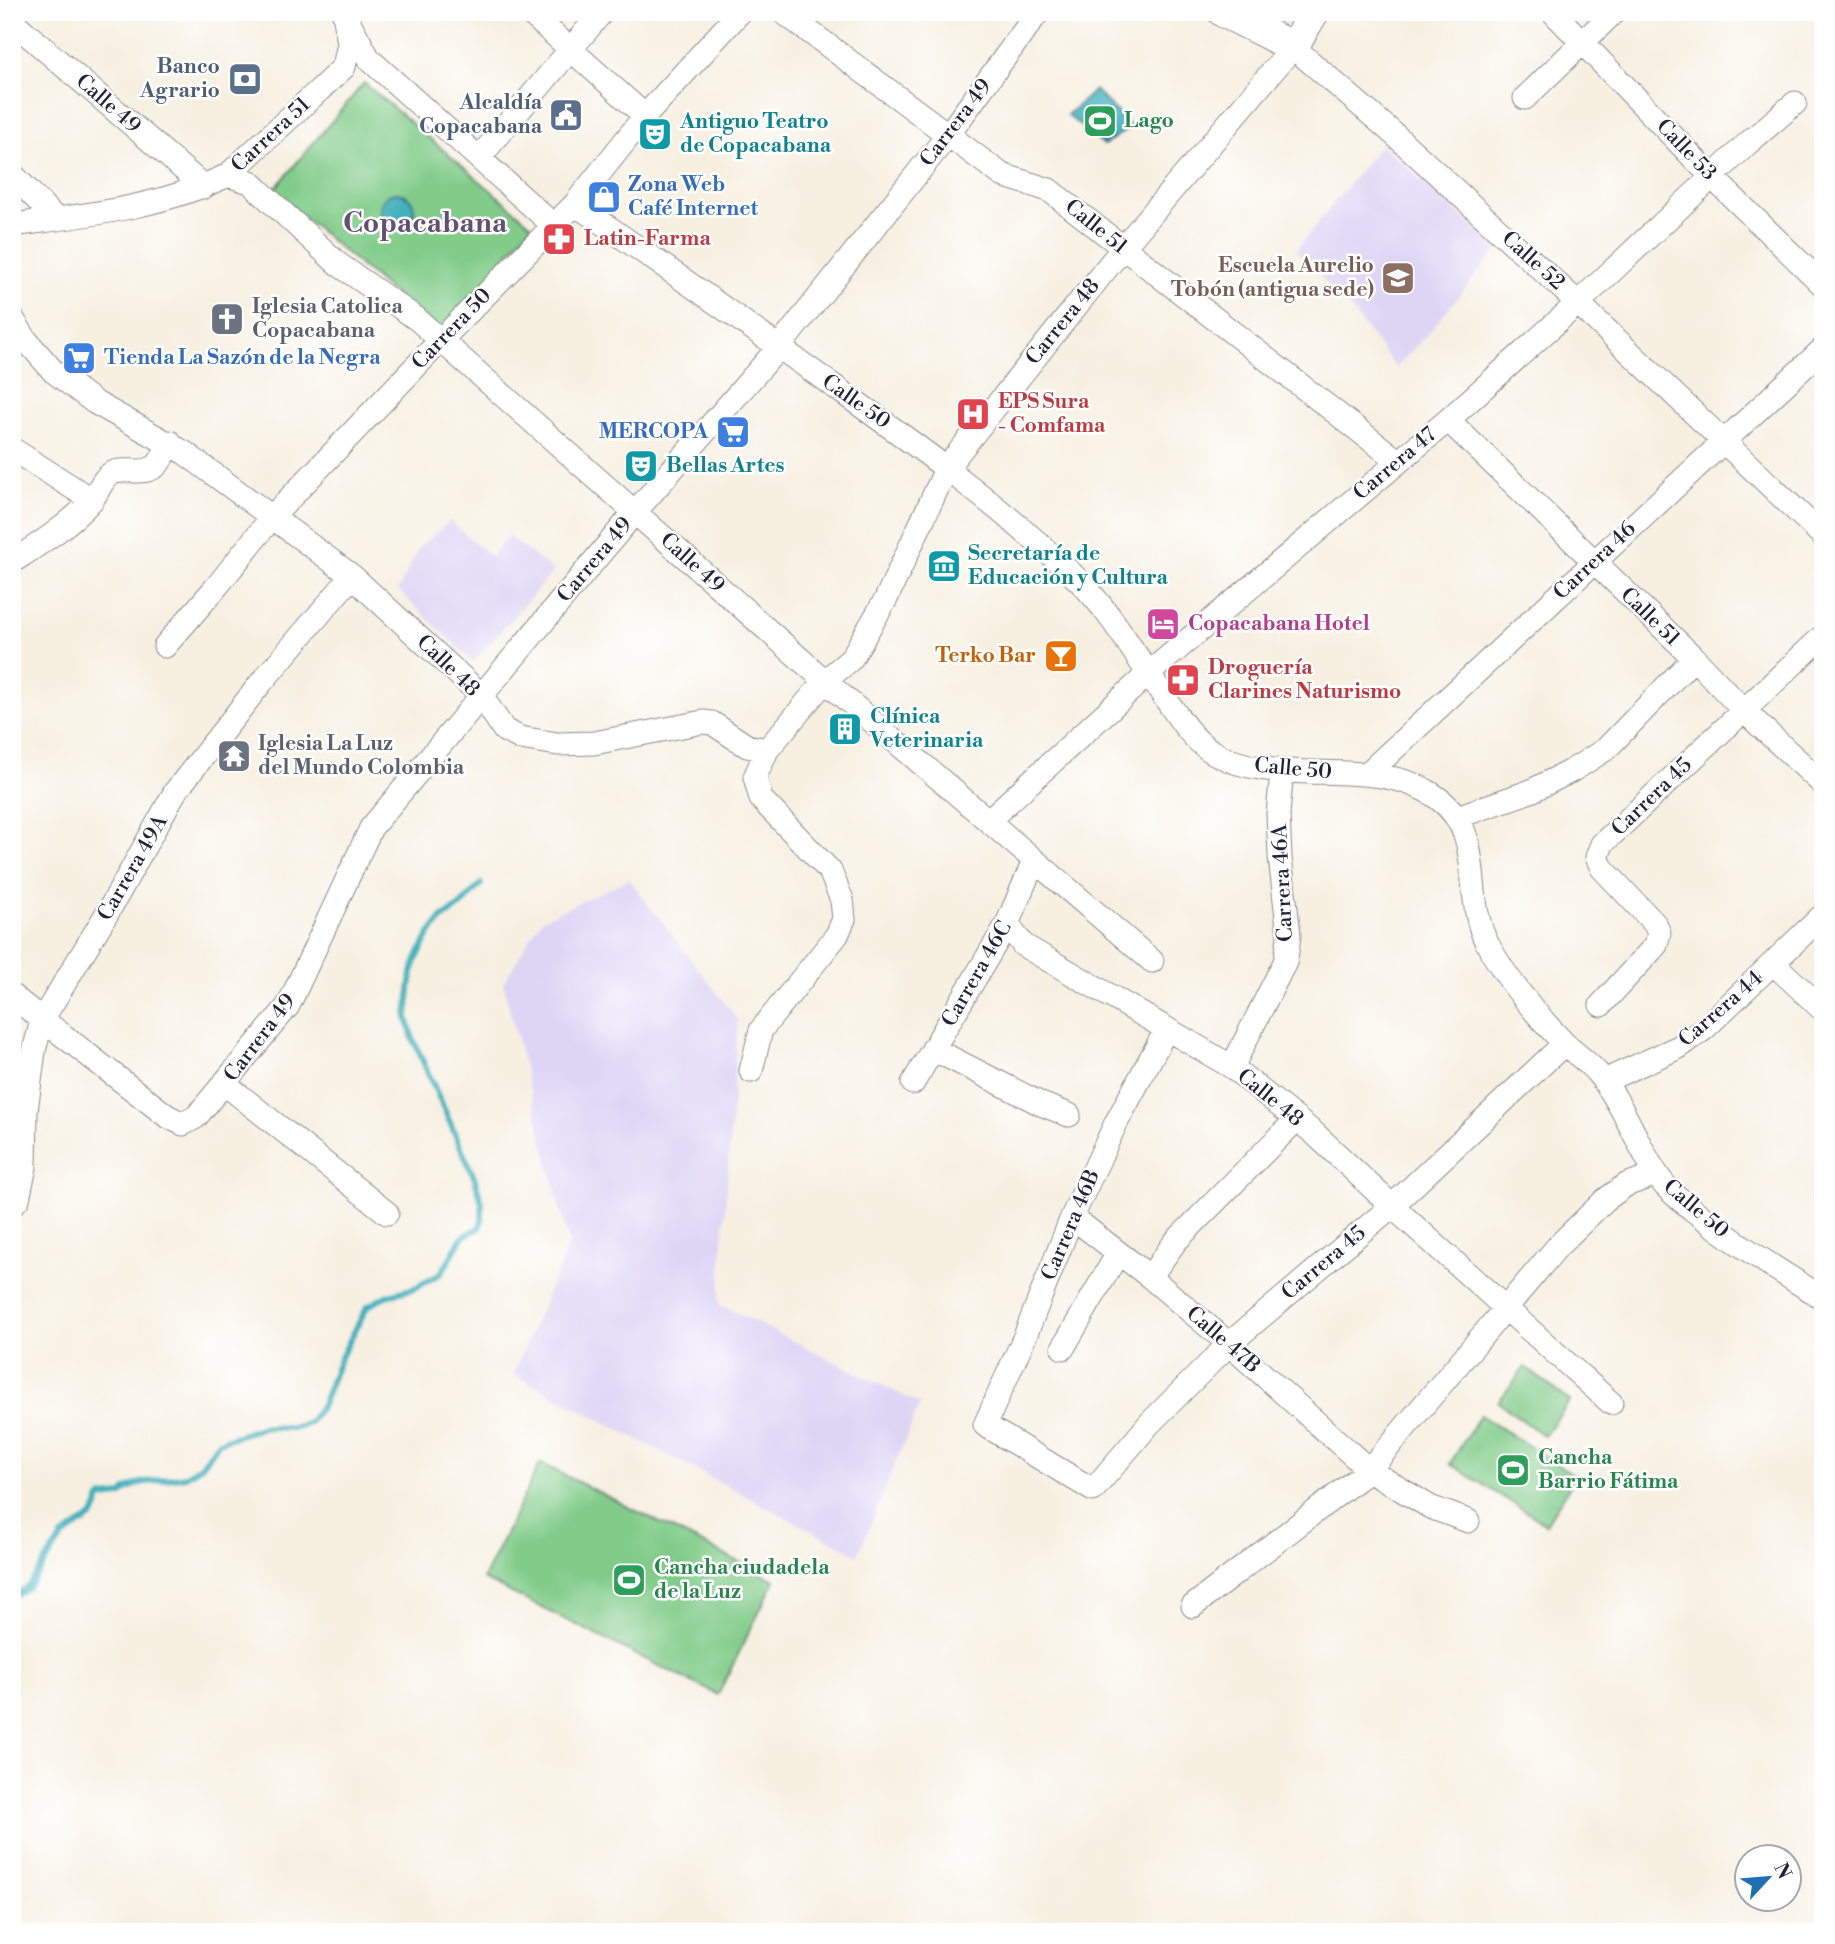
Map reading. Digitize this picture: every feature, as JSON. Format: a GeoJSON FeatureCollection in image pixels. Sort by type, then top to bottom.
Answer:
{"type":"FeatureCollection","features":[{"type":"Feature","properties":{"kind":"main road","name":"Calle 52"},"geometry":{"type":"LineString","coordinates":[[1223,12],[1293,47]]}},
{"type":"Feature","properties":{"kind":"main road","name":"Carrera 48"},"geometry":{"type":"LineString","coordinates":[[1293,47],[1314,12]]}},
{"type":"Feature","properties":{"kind":"street"},"geometry":{"type":"LineString","coordinates":[[529,12],[645,116]]}},
{"type":"Feature","properties":{"kind":"street"},"geometry":{"type":"LineString","coordinates":[[479,158],[602,12]]}},
{"type":"Feature","properties":{"kind":"street","name":"Carrera 50"},"geometry":{"type":"LineString","coordinates":[[165,646],[272,517],[575,204],[645,116],[740,12]]}},
{"type":"Feature","properties":{"kind":"street","name":"Carrera 49"},"geometry":{"type":"LineString","coordinates":[[42,1020],[167,1116],[183,1124],[196,1117],[288,1006],[371,828],[635,512],[779,347],[948,135],[1038,12]]}},
{"type":"Feature","properties":{"kind":"street","name":"Calle 53"},"geometry":{"type":"LineString","coordinates":[[1553,12],[1712,177],[1823,285]]}},
{"type":"Feature","properties":{"kind":"street"},"geometry":{"type":"LineString","coordinates":[[1525,98],[1614,12]]}},
{"type":"Feature","properties":{"kind":"street"},"geometry":{"type":"LineString","coordinates":[[344,13],[369,59],[553,225]]}},
{"type":"Feature","properties":{"kind":"street"},"geometry":{"type":"LineString","coordinates":[[344,13],[349,43],[344,67],[369,59]]}},
{"type":"Feature","properties":{"kind":"street","name":"Calle 51"},"geometry":{"type":"LineString","coordinates":[[792,15],[1002,175],[1049,190],[1398,461]]}},
{"type":"Feature","properties":{"kind":"street","name":"Calle 49"},"geometry":{"type":"LineString","coordinates":[[12,21],[204,187]]}},
{"type":"Feature","properties":{"kind":"street","name":"Carrera 48"},"geometry":{"type":"LineString","coordinates":[[767,750],[825,681],[851,659],[886,599],[947,467],[1122,249],[1293,47]]}},
{"type":"Feature","properties":{"kind":"street","name":"Calle 52"},"geometry":{"type":"LineString","coordinates":[[1293,47],[1395,135],[1578,303],[1823,536]]}},
{"type":"Feature","properties":{"kind":"street","name":"Carrera 51"},"geometry":{"type":"LineString","coordinates":[[12,225],[154,203],[204,187],[228,175],[344,67]]}},
{"type":"Feature","properties":{"kind":"street","name":"Carrera 47"},"geometry":{"type":"LineString","coordinates":[[989,820],[1149,674],[1448,420],[1578,303],[1747,144],[1795,103]]}},
{"type":"Feature","properties":{"kind":"street"},"geometry":{"type":"LineString","coordinates":[[12,174],[56,219]]}},
{"type":"Feature","properties":{"kind":"street","name":"Calle 49"},"geometry":{"type":"LineString","coordinates":[[228,175],[250,182],[268,197],[296,236],[439,343],[825,681],[1152,961]]}},
{"type":"Feature","properties":{"kind":"street","name":"Calle 50"},"geometry":{"type":"LineString","coordinates":[[575,204],[947,467],[1073,575],[1097,600],[1189,733],[1213,752],[1244,764],[1282,771],[1367,774],[1411,784],[1438,797],[1457,817],[1470,842],[1474,899],[1484,937],[1506,977],[1564,1045],[1586,1060],[1604,1081],[1622,1107],[1656,1174],[1668,1189],[1721,1232],[1823,1298]]}},
{"type":"Feature","properties":{"kind":"street","name":"Calle 48"},"geometry":{"type":"LineString","coordinates":[[12,318],[26,340],[53,371],[94,402],[170,442],[352,576],[481,695],[504,730],[520,738],[558,744],[594,743],[703,722],[712,723],[747,746],[767,750]]}},
{"type":"Feature","properties":{"kind":"street","name":"Carrera 46"},"geometry":{"type":"LineString","coordinates":[[1367,774],[1823,349]]}},
{"type":"Feature","properties":{"kind":"street","name":"Calle 51"},"geometry":{"type":"LineString","coordinates":[[1448,420],[1694,658],[1743,710],[1823,784]]}},
{"type":"Feature","properties":{"kind":"street"},"geometry":{"type":"LineString","coordinates":[[12,562],[56,532],[92,500],[102,482],[111,473],[142,471],[156,466],[170,442]]}},
{"type":"Feature","properties":{"kind":"street"},"geometry":{"type":"LineString","coordinates":[[12,449],[92,500]]}},
{"type":"Feature","properties":{"kind":"street","name":"Carrera 49A"},"geometry":{"type":"LineString","coordinates":[[12,1205],[18,1199],[25,1167],[26,1111],[34,1051],[42,1020],[109,910],[175,792],[260,684],[352,576]]}},
{"type":"Feature","properties":{"kind":"street","name":"Carrera 45"},"geometry":{"type":"LineString","coordinates":[[1601,1005],[1656,945],[1659,933],[1655,924],[1602,869],[1597,857],[1602,845],[1823,636]]}},
{"type":"Feature","properties":{"kind":"street"},"geometry":{"type":"LineString","coordinates":[[1457,817],[1531,791],[1573,770],[1606,749],[1694,658]]}},
{"type":"Feature","properties":{"kind":"street"},"geometry":{"type":"LineString","coordinates":[[751,1071],[761,1030],[837,935],[844,919],[842,901],[830,871],[761,799],[755,777],[767,750]]}},
{"type":"Feature","properties":{"kind":"street","name":"Carrera 46A"},"geometry":{"type":"LineString","coordinates":[[1232,1067],[1286,960],[1289,935],[1278,814],[1282,771]]}},
{"type":"Feature","properties":{"kind":"street","name":"Carrera 46C"},"geometry":{"type":"LineString","coordinates":[[913,1083],[1007,924],[1034,861]]}},
{"type":"Feature","properties":{"kind":"street","name":"Carrera 44"},"geometry":{"type":"LineString","coordinates":[[1604,1081],[1679,1047],[1704,1029],[1823,915]]}},
{"type":"Feature","properties":{"kind":"street","name":"Calle 48"},"geometry":{"type":"LineString","coordinates":[[1007,924],[1023,945],[1232,1067],[1297,1119],[1611,1404]]}},
{"type":"Feature","properties":{"kind":"street"},"geometry":{"type":"LineString","coordinates":[[1773,963],[1823,1010]]}},
{"type":"Feature","properties":{"kind":"street"},"geometry":{"type":"LineString","coordinates":[[12,996],[42,1020]]}},
{"type":"Feature","properties":{"kind":"street","name":"Carrera 46B"},"geometry":{"type":"LineString","coordinates":[[1093,1490],[985,1425],[1025,1336],[1072,1217],[1116,1123],[1166,1030]]}},
{"type":"Feature","properties":{"kind":"street","name":"Carrera 45"},"geometry":{"type":"LineString","coordinates":[[1093,1490],[1150,1423],[1229,1344],[1392,1206],[1564,1045]]}},
{"type":"Feature","properties":{"kind":"street"},"geometry":{"type":"LineString","coordinates":[[933,1049],[1041,1104],[1069,1115]]}},
{"type":"Feature","properties":{"kind":"street"},"geometry":{"type":"LineString","coordinates":[[225,1084],[387,1213]]}},
{"type":"Feature","properties":{"kind":"street"},"geometry":{"type":"LineString","coordinates":[[1150,1277],[1175,1242],[1297,1119]]}},
{"type":"Feature","properties":{"kind":"street"},"geometry":{"type":"LineString","coordinates":[[1193,1605],[1369,1470],[1558,1246],[1605,1200],[1626,1185],[1656,1174]]}},
{"type":"Feature","properties":{"kind":"street","name":"Calle 47B"},"geometry":{"type":"LineString","coordinates":[[1072,1217],[1150,1277],[1229,1344],[1369,1470],[1430,1507],[1468,1521]]}},
{"type":"Feature","properties":{"kind":"street"},"geometry":{"type":"LineString","coordinates":[[1063,1348],[1118,1253]]}},
{"type":"Feature","properties":{"kind":"shaded area","name":"Escuela Aurelio Tobón (antigua sede)"},"geometry":{"type":"Polygon","coordinates":[[[1381,144],[1498,248],[1396,368],[1349,307],[1296,250],[1381,144]]]}},
{"type":"Feature","properties":{"kind":"shaded area"},"geometry":{"type":"Polygon","coordinates":[[[450,521],[491,557],[508,536],[554,571],[473,662],[398,590],[420,546],[450,521]]]}},
{"type":"Feature","properties":{"kind":"shaded area"},"geometry":{"type":"Polygon","coordinates":[[[629,879],[738,1020],[719,1304],[920,1404],[858,1555],[513,1374],[569,1244],[503,983],[541,920],[629,879]]]}},
{"type":"Feature","properties":{"kind":"green space"},"geometry":{"type":"Polygon","coordinates":[[[364,83],[532,225],[441,334],[273,191],[364,83]]]}},
{"type":"Feature","properties":{"kind":"green space"},"geometry":{"type":"Polygon","coordinates":[[[1525,1367],[1570,1401],[1544,1436],[1498,1402],[1525,1367]]]}},
{"type":"Feature","properties":{"kind":"green space","name":"Cancha Barrio Fátima"},"geometry":{"type":"Polygon","coordinates":[[[1480,1415],[1576,1476],[1546,1524],[1450,1464],[1480,1415]]]}},
{"type":"Feature","properties":{"kind":"green space","name":"Cancha ciudadela de la Luz"},"geometry":{"type":"Polygon","coordinates":[[[540,1463],[775,1580],[718,1695],[483,1579],[540,1463]]]}},
{"type":"Feature","properties":{"kind":"water","name":"Lago"},"geometry":{"type":"Polygon","coordinates":[[[1095,90],[1131,127],[1104,145],[1067,115],[1095,90]]]}},
{"type":"Feature","properties":{"kind":"water"},"geometry":{"type":"Polygon","coordinates":[[[397,193],[409,198],[414,210],[409,222],[397,227],[385,222],[380,210],[385,198],[397,193]]]}},
{"type":"Feature","properties":{"kind":"waterway"},"geometry":{"type":"LineString","coordinates":[[12,1598],[28,1587],[63,1536],[92,1517],[103,1497],[121,1495],[140,1483],[186,1476],[201,1466],[219,1442],[263,1427],[292,1428],[309,1423],[322,1405],[339,1361],[367,1307],[386,1296],[415,1288],[440,1274],[462,1237],[479,1228],[482,1203],[475,1179],[413,1039],[407,1017],[412,972],[429,935],[442,918],[460,906],[481,884]]}},
{"type":"Feature","properties":{"kind":"place","name":"Banco Agrario"},"geometry":{"type":"Point","coordinates":[245,79]}},
{"type":"Feature","properties":{"kind":"place","name":"Alcaldía Copacabana"},"geometry":{"type":"Point","coordinates":[566,115]}},
{"type":"Feature","properties":{"kind":"place","name":"Lago"},"geometry":{"type":"Point","coordinates":[1100,121]}},
{"type":"Feature","properties":{"kind":"place","name":"Antiguo Teatro de Copacabana"},"geometry":{"type":"Point","coordinates":[655,134]}},
{"type":"Feature","properties":{"kind":"place","name":"Zona Web Café Internet"},"geometry":{"type":"Point","coordinates":[604,197]}},
{"type":"Feature","properties":{"kind":"place","name":"Latin-Farma"},"geometry":{"type":"Point","coordinates":[559,239]}},
{"type":"Feature","properties":{"kind":"place","name":"Escuela Aurelio Tobón (antigua sede)"},"geometry":{"type":"Point","coordinates":[1398,278]}},
{"type":"Feature","properties":{"kind":"place","name":"Iglesia Catolica Copacabana"},"geometry":{"type":"Point","coordinates":[227,319]}},
{"type":"Feature","properties":{"kind":"place","name":"Tienda La Sazón de la Negra"},"geometry":{"type":"Point","coordinates":[79,358]}},
{"type":"Feature","properties":{"kind":"place","name":"EPS Sura - Comfama"},"geometry":{"type":"Point","coordinates":[973,414]}},
{"type":"Feature","properties":{"kind":"place","name":"MERCOPA"},"geometry":{"type":"Point","coordinates":[733,432]}},
{"type":"Feature","properties":{"kind":"place","name":"Bellas Artes"},"geometry":{"type":"Point","coordinates":[641,466]}},
{"type":"Feature","properties":{"kind":"place","name":"Secretaría de Educación y Cultura"},"geometry":{"type":"Point","coordinates":[944,566]}},
{"type":"Feature","properties":{"kind":"place","name":"Copacabana Hotel"},"geometry":{"type":"Point","coordinates":[1163,624]}},
{"type":"Feature","properties":{"kind":"place","name":"Terko Bar"},"geometry":{"type":"Point","coordinates":[1061,656]}},
{"type":"Feature","properties":{"kind":"place","name":"Droguería Clarines Naturismo"},"geometry":{"type":"Point","coordinates":[1183,680]}},
{"type":"Feature","properties":{"kind":"place","name":"Clínica Veterinaria"},"geometry":{"type":"Point","coordinates":[845,729]}},
{"type":"Feature","properties":{"kind":"place","name":"Iglesia La Luz del Mundo Colombia"},"geometry":{"type":"Point","coordinates":[234,756]}},
{"type":"Feature","properties":{"kind":"place","name":"Cancha Barrio Fátima"},"geometry":{"type":"Point","coordinates":[1513,1470]}},
{"type":"Feature","properties":{"kind":"place","name":"Cancha ciudadela de la Luz"},"geometry":{"type":"Point","coordinates":[629,1580]}},
{"type":"Feature","properties":{"kind":"district","name":"Copacabana"},"geometry":{"type":"Point","coordinates":[425,223]}}]}
